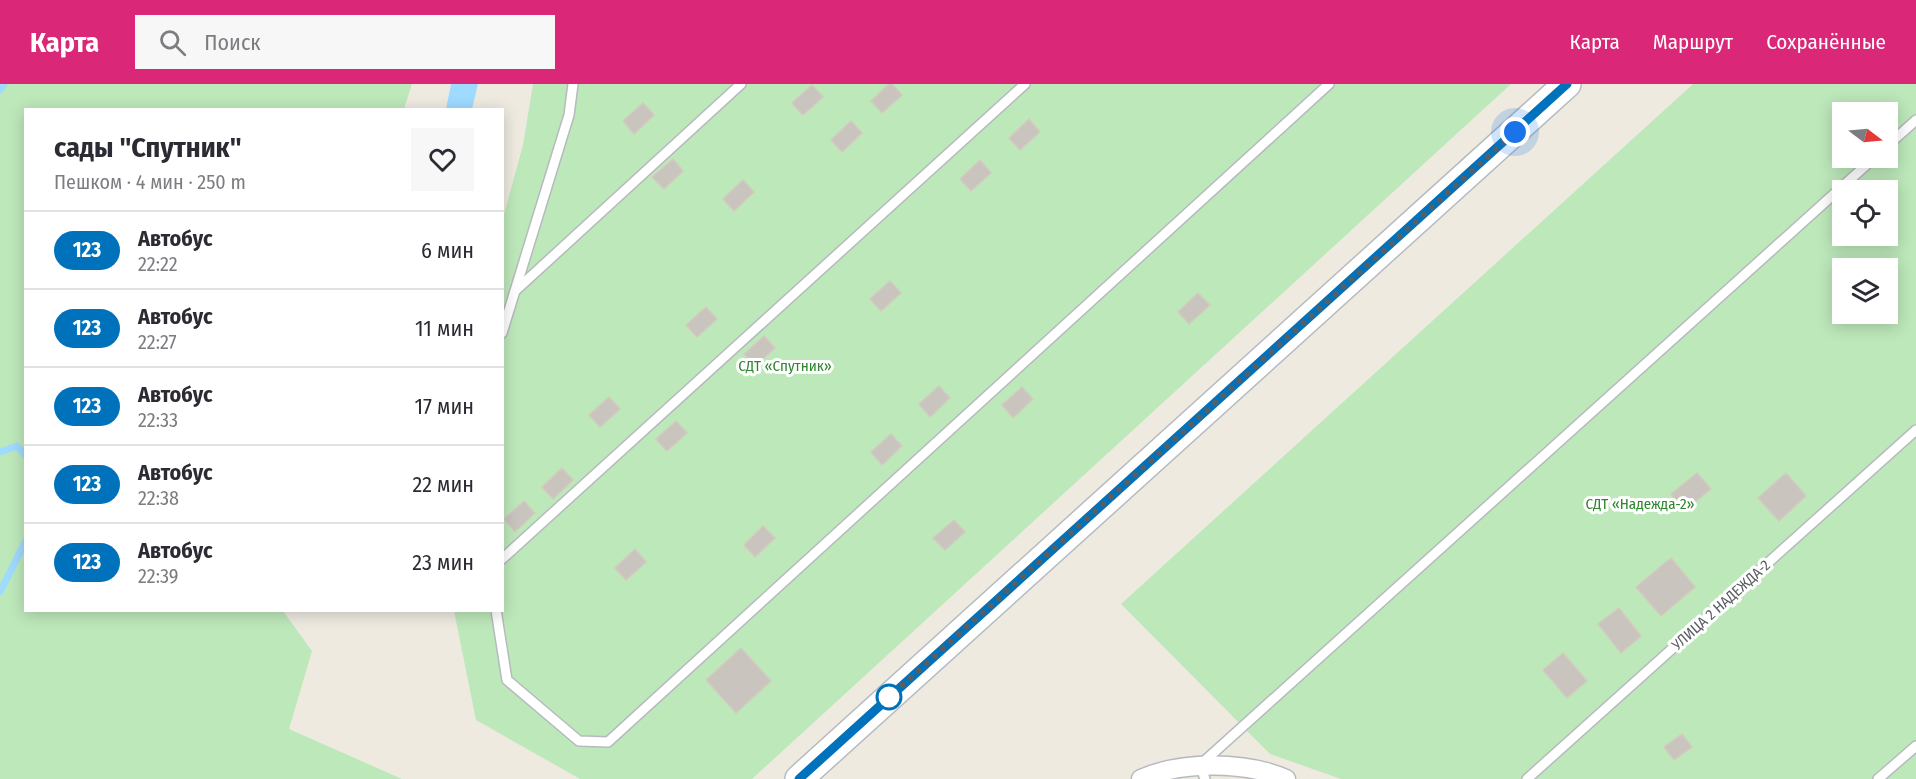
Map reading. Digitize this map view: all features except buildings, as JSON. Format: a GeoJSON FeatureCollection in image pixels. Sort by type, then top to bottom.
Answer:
{"type":"FeatureCollection","features":[{"type":"Feature","properties":{"kind":"main road"},"geometry":{"type":"LineString","coordinates":[[799,779],[1567,84]]}},
{"type":"Feature","properties":{"kind":"street"},"geometry":{"type":"LineString","coordinates":[[1141,779],[1155,773],[1253,769],[1286,779]]}},
{"type":"Feature","properties":{"kind":"lane"},"geometry":{"type":"LineString","coordinates":[[504,327],[569,115],[573,84]]}},
{"type":"Feature","properties":{"kind":"lane"},"geometry":{"type":"LineString","coordinates":[[515,291],[741,84]]}},
{"type":"Feature","properties":{"kind":"lane"},"geometry":{"type":"LineString","coordinates":[[504,557],[1025,84]]}},
{"type":"Feature","properties":{"kind":"lane"},"geometry":{"type":"LineString","coordinates":[[496,612],[507,680],[579,741],[608,742],[1329,84]]}},
{"type":"Feature","properties":{"kind":"lane"},"geometry":{"type":"LineString","coordinates":[[1898,136],[1916,120]]}},
{"type":"Feature","properties":{"kind":"lane"},"geometry":{"type":"LineString","coordinates":[[1203,772],[1863,168]]}},
{"type":"Feature","properties":{"kind":"lane","name":"УЛИЦА 2 НАДЕЖДА-2"},"geometry":{"type":"LineString","coordinates":[[1527,779],[1916,430]]}},
{"type":"Feature","properties":{"kind":"lane"},"geometry":{"type":"LineString","coordinates":[[1878,779],[1916,746]]}},
{"type":"Feature","properties":{"kind":"green space"},"geometry":{"type":"Polygon","coordinates":[[[0,84],[412,84],[404,108],[24,108],[24,612],[284,612],[312,651],[289,729],[402,779],[0,779],[0,84]]]}},
{"type":"Feature","properties":{"kind":"green space","name":"СДТ «Спутник»"},"geometry":{"type":"Polygon","coordinates":[[[533,84],[1511,84],[752,779],[580,779],[476,720],[454,612],[504,612],[504,214],[523,145],[533,84]]]}},
{"type":"Feature","properties":{"kind":"green space","name":"СДТ «Надежда-2»"},"geometry":{"type":"Polygon","coordinates":[[[1693,84],[1916,84],[1916,779],[1341,779],[1270,754],[1121,604],[1693,84]]]}},
{"type":"Feature","properties":{"kind":"water"},"geometry":{"type":"Polygon","coordinates":[[[451,84],[478,84],[472,108],[446,108],[451,84]]]}},
{"type":"Feature","properties":{"kind":"waterway"},"geometry":{"type":"LineString","coordinates":[[0,90],[4,84]]}},
{"type":"Feature","properties":{"kind":"waterway"},"geometry":{"type":"LineString","coordinates":[[0,452],[17,446],[24,454]]}},
{"type":"Feature","properties":{"kind":"waterway"},"geometry":{"type":"LineString","coordinates":[[0,592],[24,544]]}},
{"type":"Feature","properties":{"kind":"bus line","name":"123"},"geometry":{"type":"LineString","coordinates":[[799,779],[1567,84]]}},
{"type":"Feature","properties":{"kind":"route"},"geometry":{"type":"LineString","coordinates":[[889,697],[884,702],[1515,132]]}}]}
